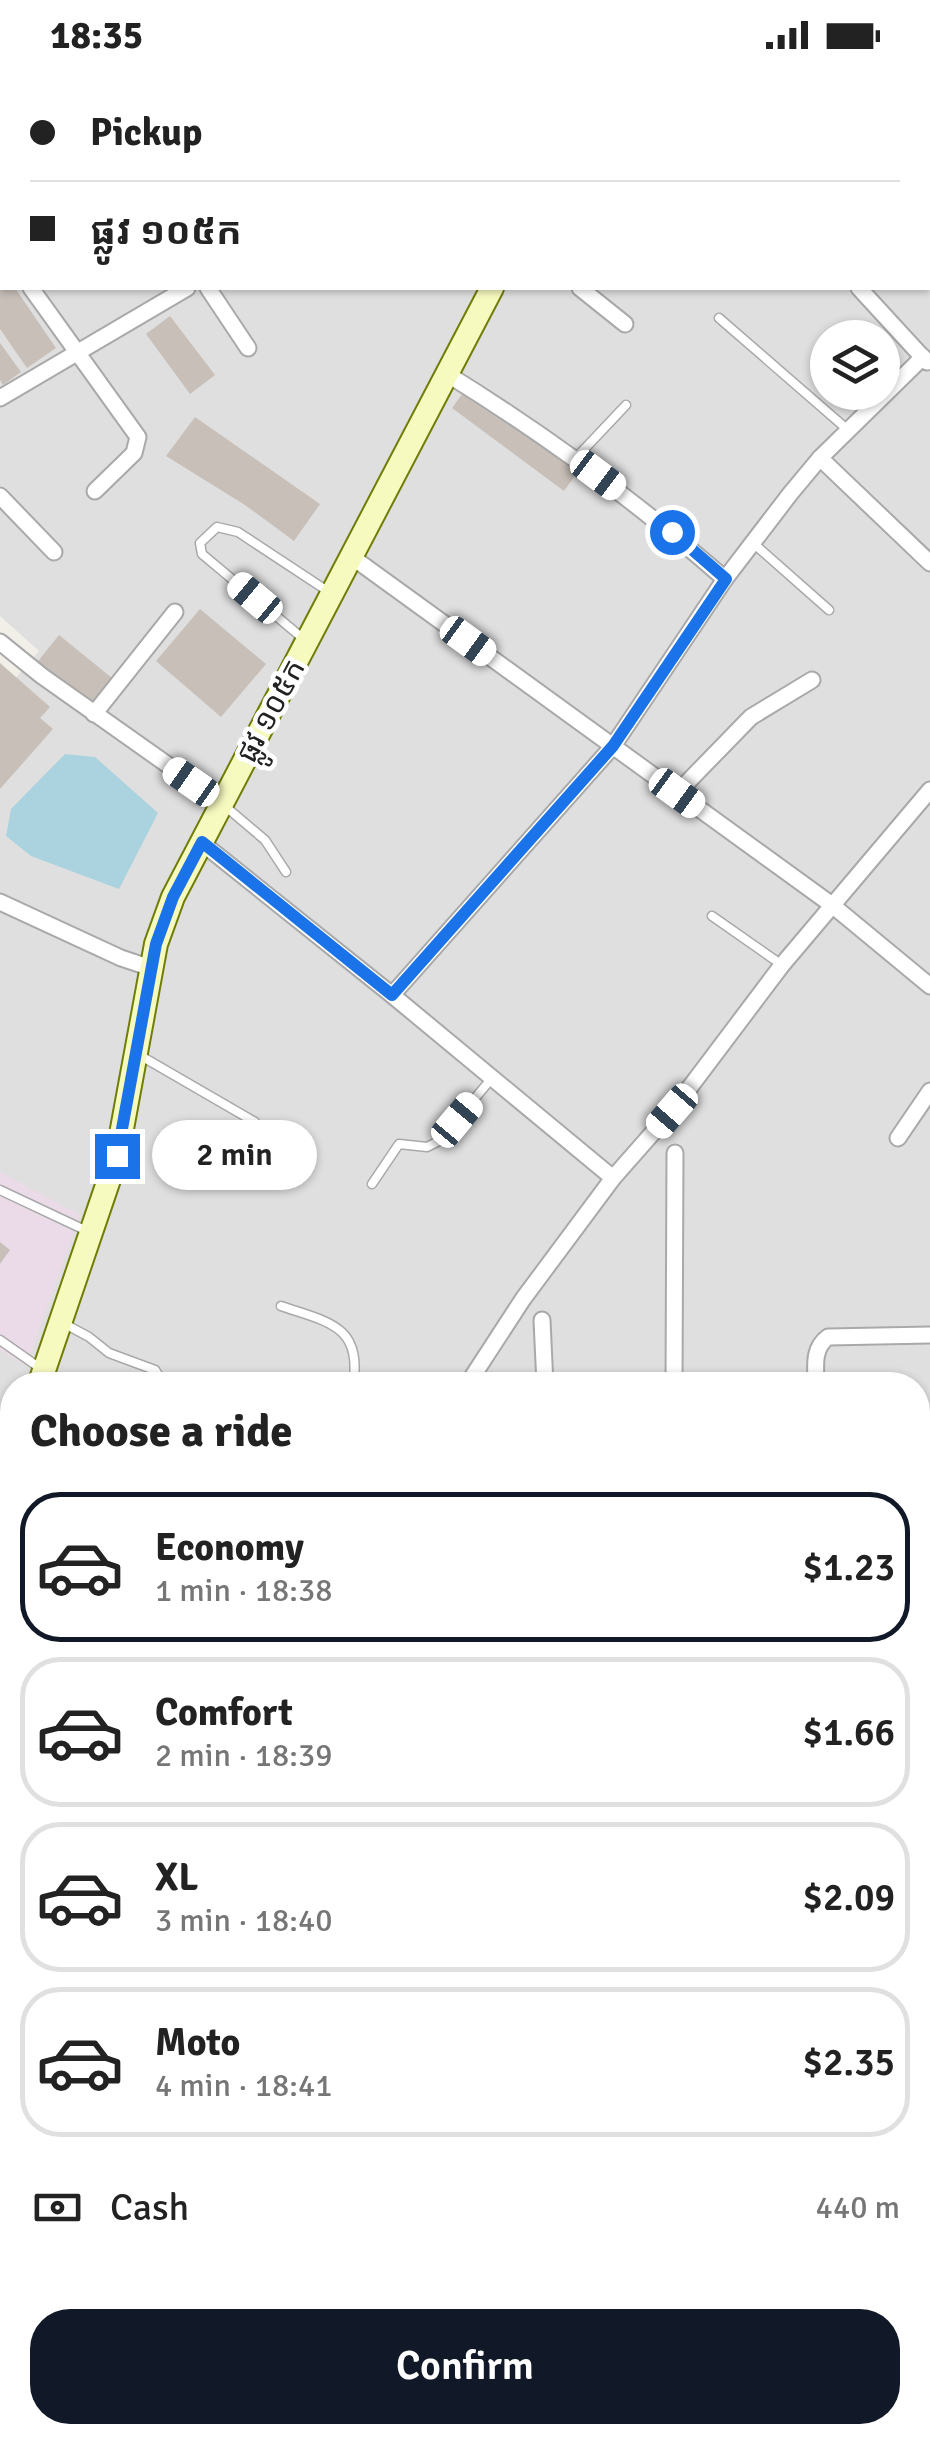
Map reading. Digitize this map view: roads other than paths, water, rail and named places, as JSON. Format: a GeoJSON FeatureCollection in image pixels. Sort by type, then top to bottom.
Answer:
{"type":"FeatureCollection","features":[{"type":"Feature","properties":{"kind":"main road","name":"ផ្លូវ ១០៥ក"},"geometry":{"type":"LineString","coordinates":[[43,1372],[117,1156],[156,944],[173,897],[491,290]]}},
{"type":"Feature","properties":{"kind":"street"},"geometry":{"type":"LineString","coordinates":[[32,290],[138,438],[134,453],[95,491]]}},
{"type":"Feature","properties":{"kind":"street"},"geometry":{"type":"LineString","coordinates":[[0,398],[183,290]]}},
{"type":"Feature","properties":{"kind":"street"},"geometry":{"type":"LineString","coordinates":[[209,290],[248,348]]}},
{"type":"Feature","properties":{"kind":"street"},"geometry":{"type":"LineString","coordinates":[[582,290],[624,324]]}},
{"type":"Feature","properties":{"kind":"street"},"geometry":{"type":"LineString","coordinates":[[392,995],[613,746],[726,579],[820,458],[927,361],[861,290]]}},
{"type":"Feature","properties":{"kind":"street"},"geometry":{"type":"LineString","coordinates":[[447,374],[575,458],[726,579]]}},
{"type":"Feature","properties":{"kind":"street"},"geometry":{"type":"LineString","coordinates":[[820,458],[930,563]]}},
{"type":"Feature","properties":{"kind":"street"},"geometry":{"type":"LineString","coordinates":[[0,496],[54,552]]}},
{"type":"Feature","properties":{"kind":"street"},"geometry":{"type":"LineString","coordinates":[[352,558],[832,905],[930,986]]}},
{"type":"Feature","properties":{"kind":"street"},"geometry":{"type":"LineString","coordinates":[[94,714],[175,612]]}},
{"type":"Feature","properties":{"kind":"street"},"geometry":{"type":"LineString","coordinates":[[0,642],[94,714],[223,804]]}},
{"type":"Feature","properties":{"kind":"street"},"geometry":{"type":"LineString","coordinates":[[677,793],[751,718],[812,680]]}},
{"type":"Feature","properties":{"kind":"street"},"geometry":{"type":"LineString","coordinates":[[475,1372],[512,1314],[613,1178],[672,1111],[782,965],[930,790]]}},
{"type":"Feature","properties":{"kind":"street"},"geometry":{"type":"LineString","coordinates":[[202,842],[613,1178]]}},
{"type":"Feature","properties":{"kind":"street"},"geometry":{"type":"LineString","coordinates":[[0,902],[151,968]]}},
{"type":"Feature","properties":{"kind":"street"},"geometry":{"type":"LineString","coordinates":[[898,1138],[930,1090]]}},
{"type":"Feature","properties":{"kind":"street"},"geometry":{"type":"LineString","coordinates":[[674,1372],[675,1153]]}},
{"type":"Feature","properties":{"kind":"street"},"geometry":{"type":"LineString","coordinates":[[542,1320],[544,1372]]}},
{"type":"Feature","properties":{"kind":"street"},"geometry":{"type":"LineString","coordinates":[[816,1372],[820,1343],[828,1337],[930,1335]]}},
{"type":"Feature","properties":{"kind":"lane"},"geometry":{"type":"LineString","coordinates":[[719,318],[849,431]]}},
{"type":"Feature","properties":{"kind":"lane"},"geometry":{"type":"LineString","coordinates":[[575,458],[626,405]]}},
{"type":"Feature","properties":{"kind":"lane"},"geometry":{"type":"LineString","coordinates":[[308,642],[202,554],[200,542],[218,527],[238,532],[332,595]]}},
{"type":"Feature","properties":{"kind":"lane"},"geometry":{"type":"LineString","coordinates":[[752,544],[829,610]]}},
{"type":"Feature","properties":{"kind":"lane"},"geometry":{"type":"LineString","coordinates":[[223,804],[265,840],[286,872]]}},
{"type":"Feature","properties":{"kind":"lane"},"geometry":{"type":"LineString","coordinates":[[712,916],[782,965]]}},
{"type":"Feature","properties":{"kind":"lane"},"geometry":{"type":"LineString","coordinates":[[137,1054],[256,1122]]}},
{"type":"Feature","properties":{"kind":"lane"},"geometry":{"type":"LineString","coordinates":[[372,1184],[398,1144],[427,1147],[439,1141],[492,1078]]}},
{"type":"Feature","properties":{"kind":"lane"},"geometry":{"type":"LineString","coordinates":[[0,1190],[91,1233]]}},
{"type":"Feature","properties":{"kind":"lane"},"geometry":{"type":"LineString","coordinates":[[281,1306],[344,1331],[352,1343],[355,1372]]}},
{"type":"Feature","properties":{"kind":"lane"},"geometry":{"type":"LineString","coordinates":[[60,1322],[109,1353],[156,1372]]}},
{"type":"Feature","properties":{"kind":"lane"},"geometry":{"type":"LineString","coordinates":[[0,1340],[35,1372]]}},
{"type":"Feature","properties":{"kind":"water"},"geometry":{"type":"Polygon","coordinates":[[[65,754],[95,757],[158,813],[119,889],[31,856],[6,836],[11,809],[65,754]]]}}]}
